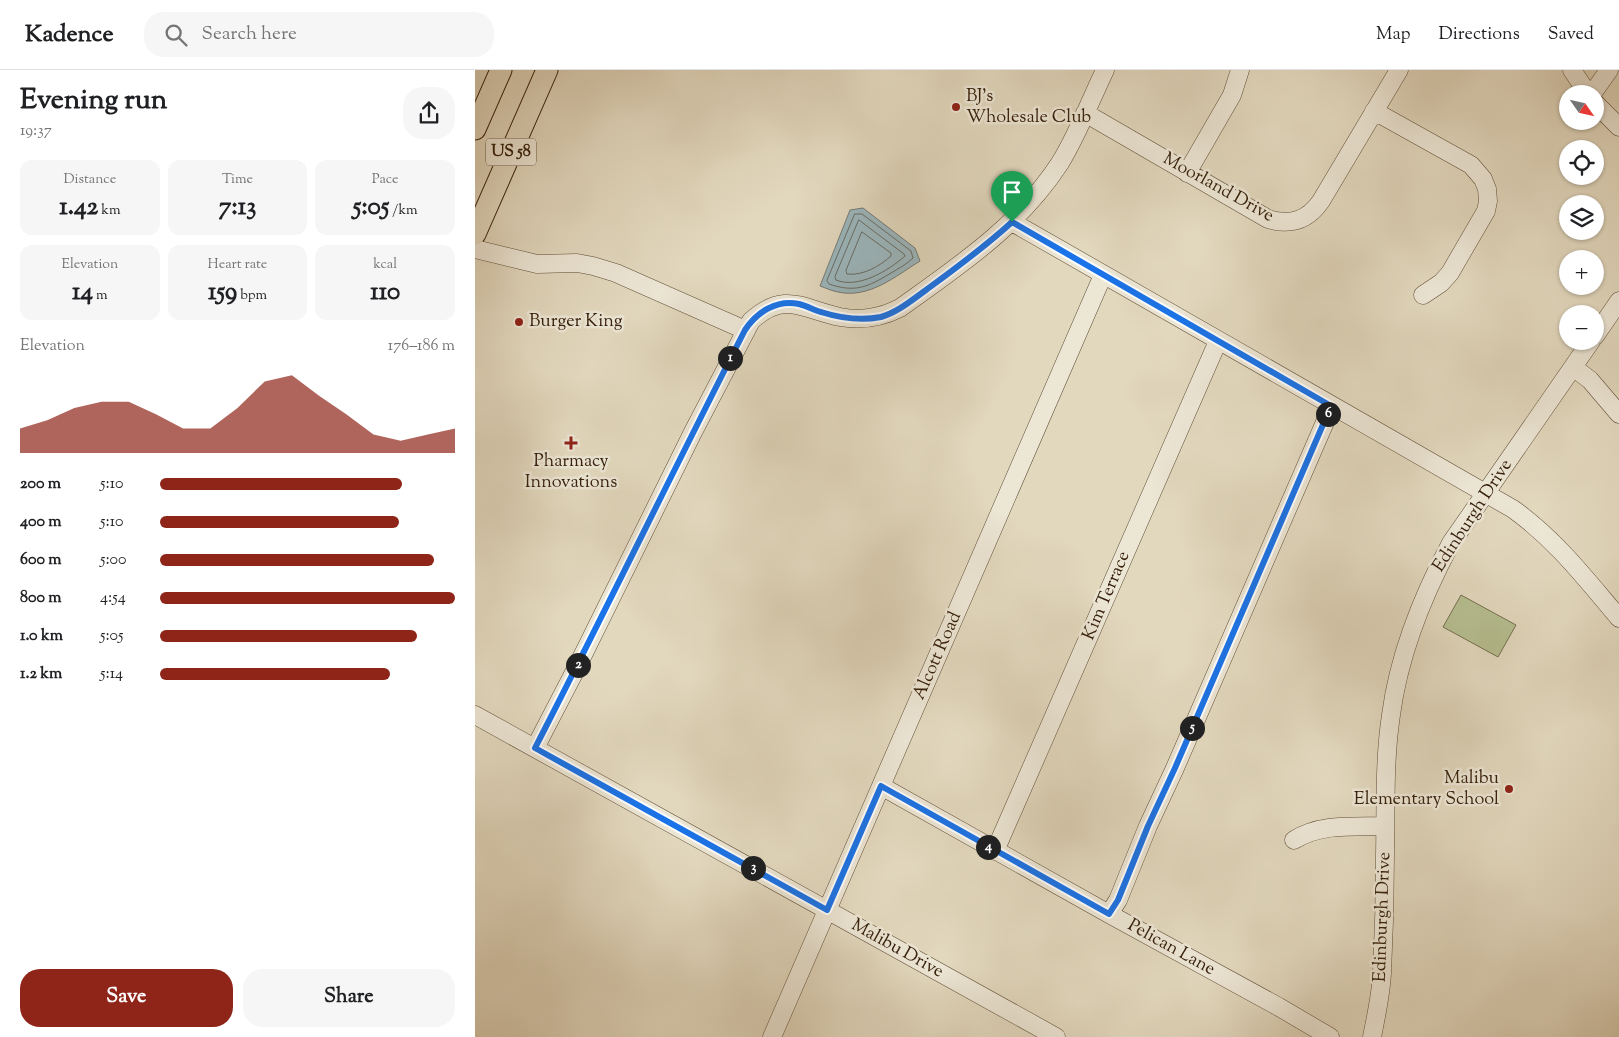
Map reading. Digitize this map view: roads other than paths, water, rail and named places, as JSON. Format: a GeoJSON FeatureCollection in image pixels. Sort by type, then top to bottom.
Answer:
{"type":"FeatureCollection","features":[{"type":"Feature","properties":{"kind":"main road","name":"US 58"},"geometry":{"type":"LineString","coordinates":[[475,129],[501,70]]}},
{"type":"Feature","properties":{"kind":"main road","name":"US 58"},"geometry":{"type":"LineString","coordinates":[[475,234],[547,70]]}},
{"type":"Feature","properties":{"kind":"street"},"geometry":{"type":"LineString","coordinates":[[535,748],[745,330],[759,314],[777,305],[787,303],[799,304],[821,312],[850,318],[870,319],[887,315],[900,308],[959,266],[1012,222],[1039,191],[1060,162],[1105,70]]}},
{"type":"Feature","properties":{"kind":"street"},"geometry":{"type":"LineString","coordinates":[[1187,173],[1232,95],[1240,70]]}},
{"type":"Feature","properties":{"kind":"street","name":"Moorland Drive"},"geometry":{"type":"LineString","coordinates":[[1085,113],[1268,219],[1279,222],[1297,221],[1311,213],[1321,201],[1399,70]]}},
{"type":"Feature","properties":{"kind":"street"},"geometry":{"type":"LineString","coordinates":[[1572,70],[1582,85]]}},
{"type":"Feature","properties":{"kind":"street"},"geometry":{"type":"LineString","coordinates":[[1598,85],[1609,70]]}},
{"type":"Feature","properties":{"kind":"street"},"geometry":{"type":"LineString","coordinates":[[1374,111],[1471,165],[1483,179],[1487,189],[1488,201],[1486,211],[1451,274],[1423,295]]}},
{"type":"Feature","properties":{"kind":"street"},"geometry":{"type":"LineString","coordinates":[[1604,112],[1619,127]]}},
{"type":"Feature","properties":{"kind":"street"},"geometry":{"type":"LineString","coordinates":[[1012,222],[1513,510],[1534,524],[1553,542],[1619,618]]}},
{"type":"Feature","properties":{"kind":"street"},"geometry":{"type":"LineString","coordinates":[[475,249],[537,264],[593,266],[615,273],[745,330]]}},
{"type":"Feature","properties":{"kind":"street","name":"Alcott Road"},"geometry":{"type":"LineString","coordinates":[[776,1035],[827,910],[1103,275]]}},
{"type":"Feature","properties":{"kind":"street"},"geometry":{"type":"LineString","coordinates":[[1604,323],[1619,301]]}},
{"type":"Feature","properties":{"kind":"street","name":"Kim Terrace"},"geometry":{"type":"LineString","coordinates":[[995,851],[1219,341]]}},
{"type":"Feature","properties":{"kind":"street","name":"Edinburgh Drive"},"geometry":{"type":"LineString","coordinates":[[1372,1037],[1382,975],[1385,792],[1391,714],[1398,674],[1407,642],[1435,573],[1451,543],[1585,350]]}},
{"type":"Feature","properties":{"kind":"street"},"geometry":{"type":"LineString","coordinates":[[1573,367],[1590,380],[1619,414]]}},
{"type":"Feature","properties":{"kind":"street"},"geometry":{"type":"LineString","coordinates":[[1109,914],[1118,900],[1148,826],[1175,768],[1331,406]]}},
{"type":"Feature","properties":{"kind":"street","name":"Malibu Drive"},"geometry":{"type":"LineString","coordinates":[[475,715],[1056,1037]]}},
{"type":"Feature","properties":{"kind":"street","name":"Pelican Lane"},"geometry":{"type":"LineString","coordinates":[[881,786],[1330,1037]]}},
{"type":"Feature","properties":{"kind":"street"},"geometry":{"type":"LineString","coordinates":[[1294,840],[1311,831],[1325,828],[1385,826]]}},
{"type":"Feature","properties":{"kind":"water"},"geometry":{"type":"Polygon","coordinates":[[[863,208],[915,248],[920,261],[882,285],[861,292],[838,292],[820,286],[850,210],[863,208]]]}},
{"type":"Feature","properties":{"kind":"place","name":"BJ's Wholesale Club"},"geometry":{"type":"Point","coordinates":[956,107]}},
{"type":"Feature","properties":{"kind":"place","name":"Burger King"},"geometry":{"type":"Point","coordinates":[519,322]}},
{"type":"Feature","properties":{"kind":"place","name":"Pharmacy Innovations"},"geometry":{"type":"Point","coordinates":[571,443]}},
{"type":"Feature","properties":{"kind":"place","name":"Malibu Elementary School"},"geometry":{"type":"Point","coordinates":[1509,789]}}]}
